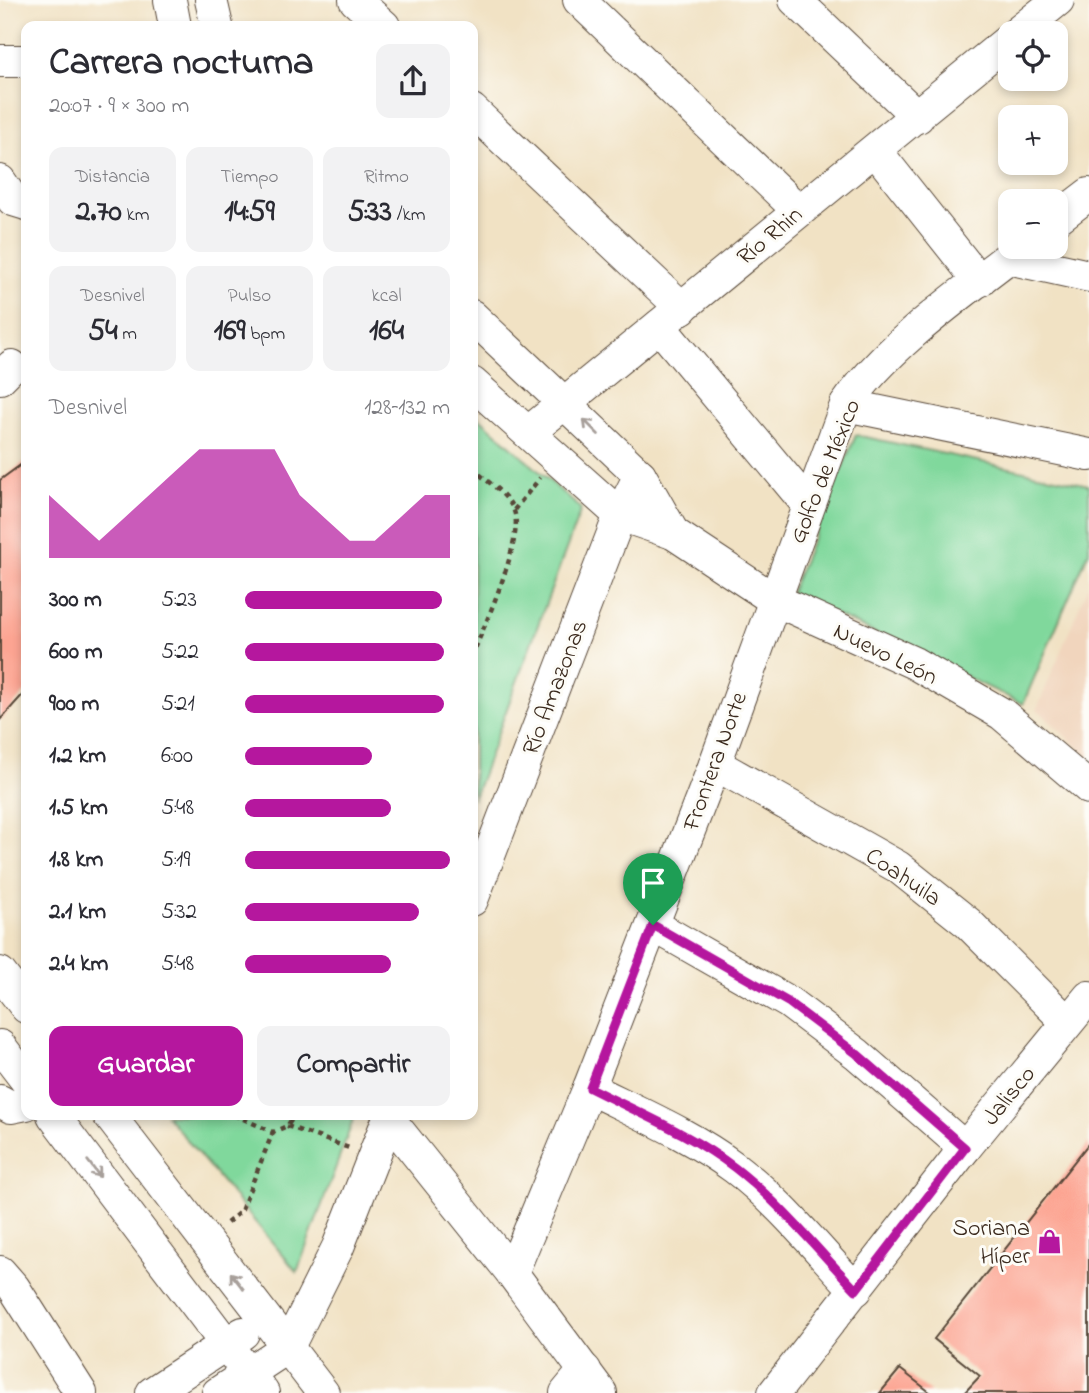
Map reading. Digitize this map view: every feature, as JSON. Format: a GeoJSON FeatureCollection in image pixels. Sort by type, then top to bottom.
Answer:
{"type":"FeatureCollection","features":[{"type":"Feature","properties":{"kind":"street"},"geometry":{"type":"LineString","coordinates":[[170,0],[174,21]]}},
{"type":"Feature","properties":{"kind":"street"},"geometry":{"type":"LineString","coordinates":[[211,0],[216,21]]}},
{"type":"Feature","properties":{"kind":"street"},"geometry":{"type":"LineString","coordinates":[[355,0],[378,21]]}},
{"type":"Feature","properties":{"kind":"street"},"geometry":{"type":"LineString","coordinates":[[579,0],[798,209]]}},
{"type":"Feature","properties":{"kind":"street"},"geometry":{"type":"LineString","coordinates":[[795,0],[918,117]]}},
{"type":"Feature","properties":{"kind":"street","name":"Río Rhin"},"geometry":{"type":"LineString","coordinates":[[529,432],[798,209],[876,151],[998,50]]}},
{"type":"Feature","properties":{"kind":"street"},"geometry":{"type":"LineString","coordinates":[[0,61],[21,61]]}},
{"type":"Feature","properties":{"kind":"street"},"geometry":{"type":"LineString","coordinates":[[478,116],[670,317],[808,505]]}},
{"type":"Feature","properties":{"kind":"street"},"geometry":{"type":"LineString","coordinates":[[876,151],[979,281]]}},
{"type":"Feature","properties":{"kind":"street"},"geometry":{"type":"LineString","coordinates":[[0,181],[13,200],[21,202]]}},
{"type":"Feature","properties":{"kind":"street"},"geometry":{"type":"LineString","coordinates":[[1068,210],[1089,194]]}},
{"type":"Feature","properties":{"kind":"street","name":"Golfo de México"},"geometry":{"type":"LineString","coordinates":[[773,599],[846,405],[863,380],[1006,259]]}},
{"type":"Feature","properties":{"kind":"street"},"geometry":{"type":"LineString","coordinates":[[1037,259],[1089,276]]}},
{"type":"Feature","properties":{"kind":"street","name":"Nuevo León"},"geometry":{"type":"LineString","coordinates":[[478,321],[565,401],[640,475],[673,533]]}},
{"type":"Feature","properties":{"kind":"street","name":"Nuevo León"},"geometry":{"type":"LineString","coordinates":[[478,388],[620,515],[673,533],[773,599],[914,663],[1002,714],[1089,788]]}},
{"type":"Feature","properties":{"kind":"street"},"geometry":{"type":"LineString","coordinates":[[846,405],[1089,456]]}},
{"type":"Feature","properties":{"kind":"street","name":"Río Amazonas"},"geometry":{"type":"LineString","coordinates":[[478,884],[620,515],[640,475]]}},
{"type":"Feature","properties":{"kind":"street","name":"Frontera Norte"},"geometry":{"type":"LineString","coordinates":[[512,1273],[590,1088],[715,764],[773,599]]}},
{"type":"Feature","properties":{"kind":"street","name":"Coahuila"},"geometry":{"type":"LineString","coordinates":[[715,764],[898,867],[968,923],[1067,1022]]}},
{"type":"Feature","properties":{"kind":"street"},"geometry":{"type":"LineString","coordinates":[[653,925],[788,1002],[857,1054],[965,1148]]}},
{"type":"Feature","properties":{"kind":"street"},"geometry":{"type":"LineString","coordinates":[[0,973],[21,1000]]}},
{"type":"Feature","properties":{"kind":"street","name":"Jalisco"},"geometry":{"type":"LineString","coordinates":[[774,1393],[965,1148],[1089,997]]}},
{"type":"Feature","properties":{"kind":"street"},"geometry":{"type":"LineString","coordinates":[[0,1046],[21,1073]]}},
{"type":"Feature","properties":{"kind":"street"},"geometry":{"type":"LineString","coordinates":[[590,1088],[682,1134],[735,1168],[778,1207],[856,1290]]}},
{"type":"Feature","properties":{"kind":"street"},"geometry":{"type":"LineString","coordinates":[[0,1101],[11,1107],[21,1105]]}},
{"type":"Feature","properties":{"kind":"street"},"geometry":{"type":"LineString","coordinates":[[57,1120],[256,1383]]}},
{"type":"Feature","properties":{"kind":"street"},"geometry":{"type":"LineString","coordinates":[[113,1120],[323,1393]]}},
{"type":"Feature","properties":{"kind":"street"},"geometry":{"type":"LineString","coordinates":[[218,1393],[256,1383],[288,1347],[313,1298],[388,1120]]}},
{"type":"Feature","properties":{"kind":"street"},"geometry":{"type":"LineString","coordinates":[[391,1120],[512,1273],[584,1385]]}},
{"type":"Feature","properties":{"kind":"street"},"geometry":{"type":"LineString","coordinates":[[0,1272],[14,1288],[81,1393]]}},
{"type":"Feature","properties":{"kind":"street"},"geometry":{"type":"LineString","coordinates":[[152,1393],[265,1318],[313,1298]]}},
{"type":"Feature","properties":{"kind":"path"},"geometry":{"type":"LineString","coordinates":[[514,510],[557,457]]}},
{"type":"Feature","properties":{"kind":"path"},"geometry":{"type":"LineString","coordinates":[[478,474],[514,510],[517,527],[508,564],[478,641]]}},
{"type":"Feature","properties":{"kind":"path"},"geometry":{"type":"LineString","coordinates":[[245,1120],[272,1132]]}},
{"type":"Feature","properties":{"kind":"path"},"geometry":{"type":"LineString","coordinates":[[206,1241],[241,1211],[272,1132],[286,1126],[291,1120]]}},
{"type":"Feature","properties":{"kind":"path"},"geometry":{"type":"LineString","coordinates":[[286,1126],[374,1157]]}},
{"type":"Feature","properties":{"kind":"shaded area"},"geometry":{"type":"Polygon","coordinates":[[[1089,583],[1089,758],[1037,709],[1089,583]]]}},
{"type":"Feature","properties":{"kind":"green space"},"geometry":{"type":"Polygon","coordinates":[[[478,416],[581,509],[478,787],[478,416]]]}},
{"type":"Feature","properties":{"kind":"green space"},"geometry":{"type":"Polygon","coordinates":[[[856,435],[1089,485],[1089,551],[1023,704],[790,593],[856,435]]]}},
{"type":"Feature","properties":{"kind":"green space"},"geometry":{"type":"Polygon","coordinates":[[[170,1120],[353,1120],[297,1272],[170,1120]]]}},
{"type":"Feature","properties":{"kind":"building"},"geometry":{"type":"Polygon","coordinates":[[[21,465],[21,697],[0,720],[0,480],[21,465]]]}},
{"type":"Feature","properties":{"kind":"building","name":"Soriana Híper"},"geometry":{"type":"Polygon","coordinates":[[[1089,1143],[1089,1393],[964,1393],[980,1376],[934,1339],[1089,1143]]]}},
{"type":"Feature","properties":{"kind":"building"},"geometry":{"type":"Polygon","coordinates":[[[900,1369],[931,1393],[880,1393],[900,1369]]]}},
{"type":"Feature","properties":{"kind":"place","name":"Soriana Híper"},"geometry":{"type":"Point","coordinates":[1050,1241]}},
{"type":"Feature","properties":{"kind":"route"},"geometry":{"type":"LineString","coordinates":[[653,925],[788,1002],[857,1054],[965,1148],[856,1290],[778,1207],[735,1168],[682,1134],[590,1088],[653,925]]}}]}
